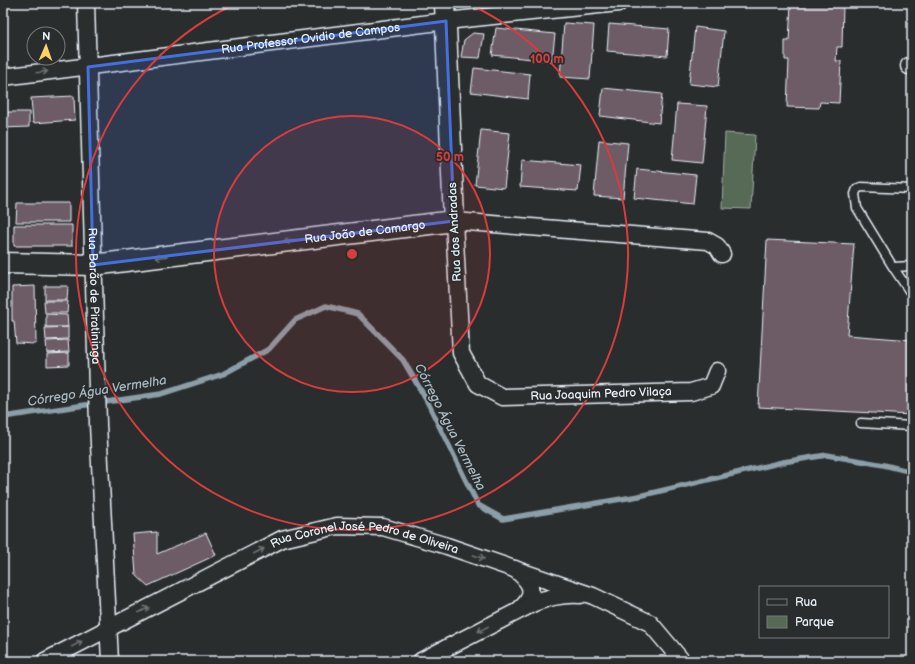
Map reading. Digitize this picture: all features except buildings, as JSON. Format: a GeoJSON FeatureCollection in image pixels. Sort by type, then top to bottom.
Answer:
{"type":"FeatureCollection","features":[{"type":"Feature","properties":{"kind":"street","name":"Rua Barão de Piratininga"},"geometry":{"type":"LineString","coordinates":[[86,3],[98,424],[110,661]]}},
{"type":"Feature","properties":{"kind":"street","name":"Rua Professor Ovidio de Campos"},"geometry":{"type":"LineString","coordinates":[[3,77],[88,67],[445,12],[619,3]]}},
{"type":"Feature","properties":{"kind":"street","name":"Rua dos Andradas"},"geometry":{"type":"LineString","coordinates":[[445,12],[461,353],[478,384]]}},
{"type":"Feature","properties":{"kind":"street","name":"Rua João de Camargo"},"geometry":{"type":"LineString","coordinates":[[3,263],[93,265],[454,221],[708,241],[717,246],[722,254]]}},
{"type":"Feature","properties":{"kind":"street","name":"Rua Joaquim Pedro Vilaça"},"geometry":{"type":"LineString","coordinates":[[478,384],[502,397],[691,392],[711,386],[717,371]]}},
{"type":"Feature","properties":{"kind":"street","name":"Rua Coronel José Pedro de Oliveira"},"geometry":{"type":"LineString","coordinates":[[45,661],[282,539],[336,526],[383,527],[514,568],[593,596],[650,622],[682,661]]}},
{"type":"Feature","properties":{"kind":"street"},"geometry":{"type":"LineString","coordinates":[[514,568],[529,584],[531,594],[528,600],[518,611]]}},
{"type":"Feature","properties":{"kind":"street"},"geometry":{"type":"LineString","coordinates":[[421,661],[518,611],[549,597],[568,594],[593,596]]}},
{"type":"Feature","properties":{"kind":"lane"},"geometry":{"type":"LineString","coordinates":[[912,189],[861,187],[857,189],[855,194],[857,208],[893,268],[912,295]]}},
{"type":"Feature","properties":{"kind":"lane"},"geometry":{"type":"LineString","coordinates":[[893,268],[912,266]]}},
{"type":"Feature","properties":{"kind":"lane"},"geometry":{"type":"LineString","coordinates":[[861,423],[912,426]]}},
{"type":"Feature","properties":{"kind":"highlighted area"},"geometry":{"type":"Polygon","coordinates":[[[446,21],[454,221],[93,265],[88,67],[446,21]]]}},
{"type":"Feature","properties":{"kind":"green space"},"geometry":{"type":"Polygon","coordinates":[[[725,133],[755,135],[751,209],[722,208],[725,133]]]}},
{"type":"Feature","properties":{"kind":"waterway","name":"Córrego Água Vermelha"},"geometry":{"type":"LineString","coordinates":[[3,417],[161,394],[223,374],[269,349],[295,320],[326,306],[358,314],[403,360],[427,401],[478,505],[503,519],[639,496],[783,462],[827,455],[884,465],[912,472]]}}]}
